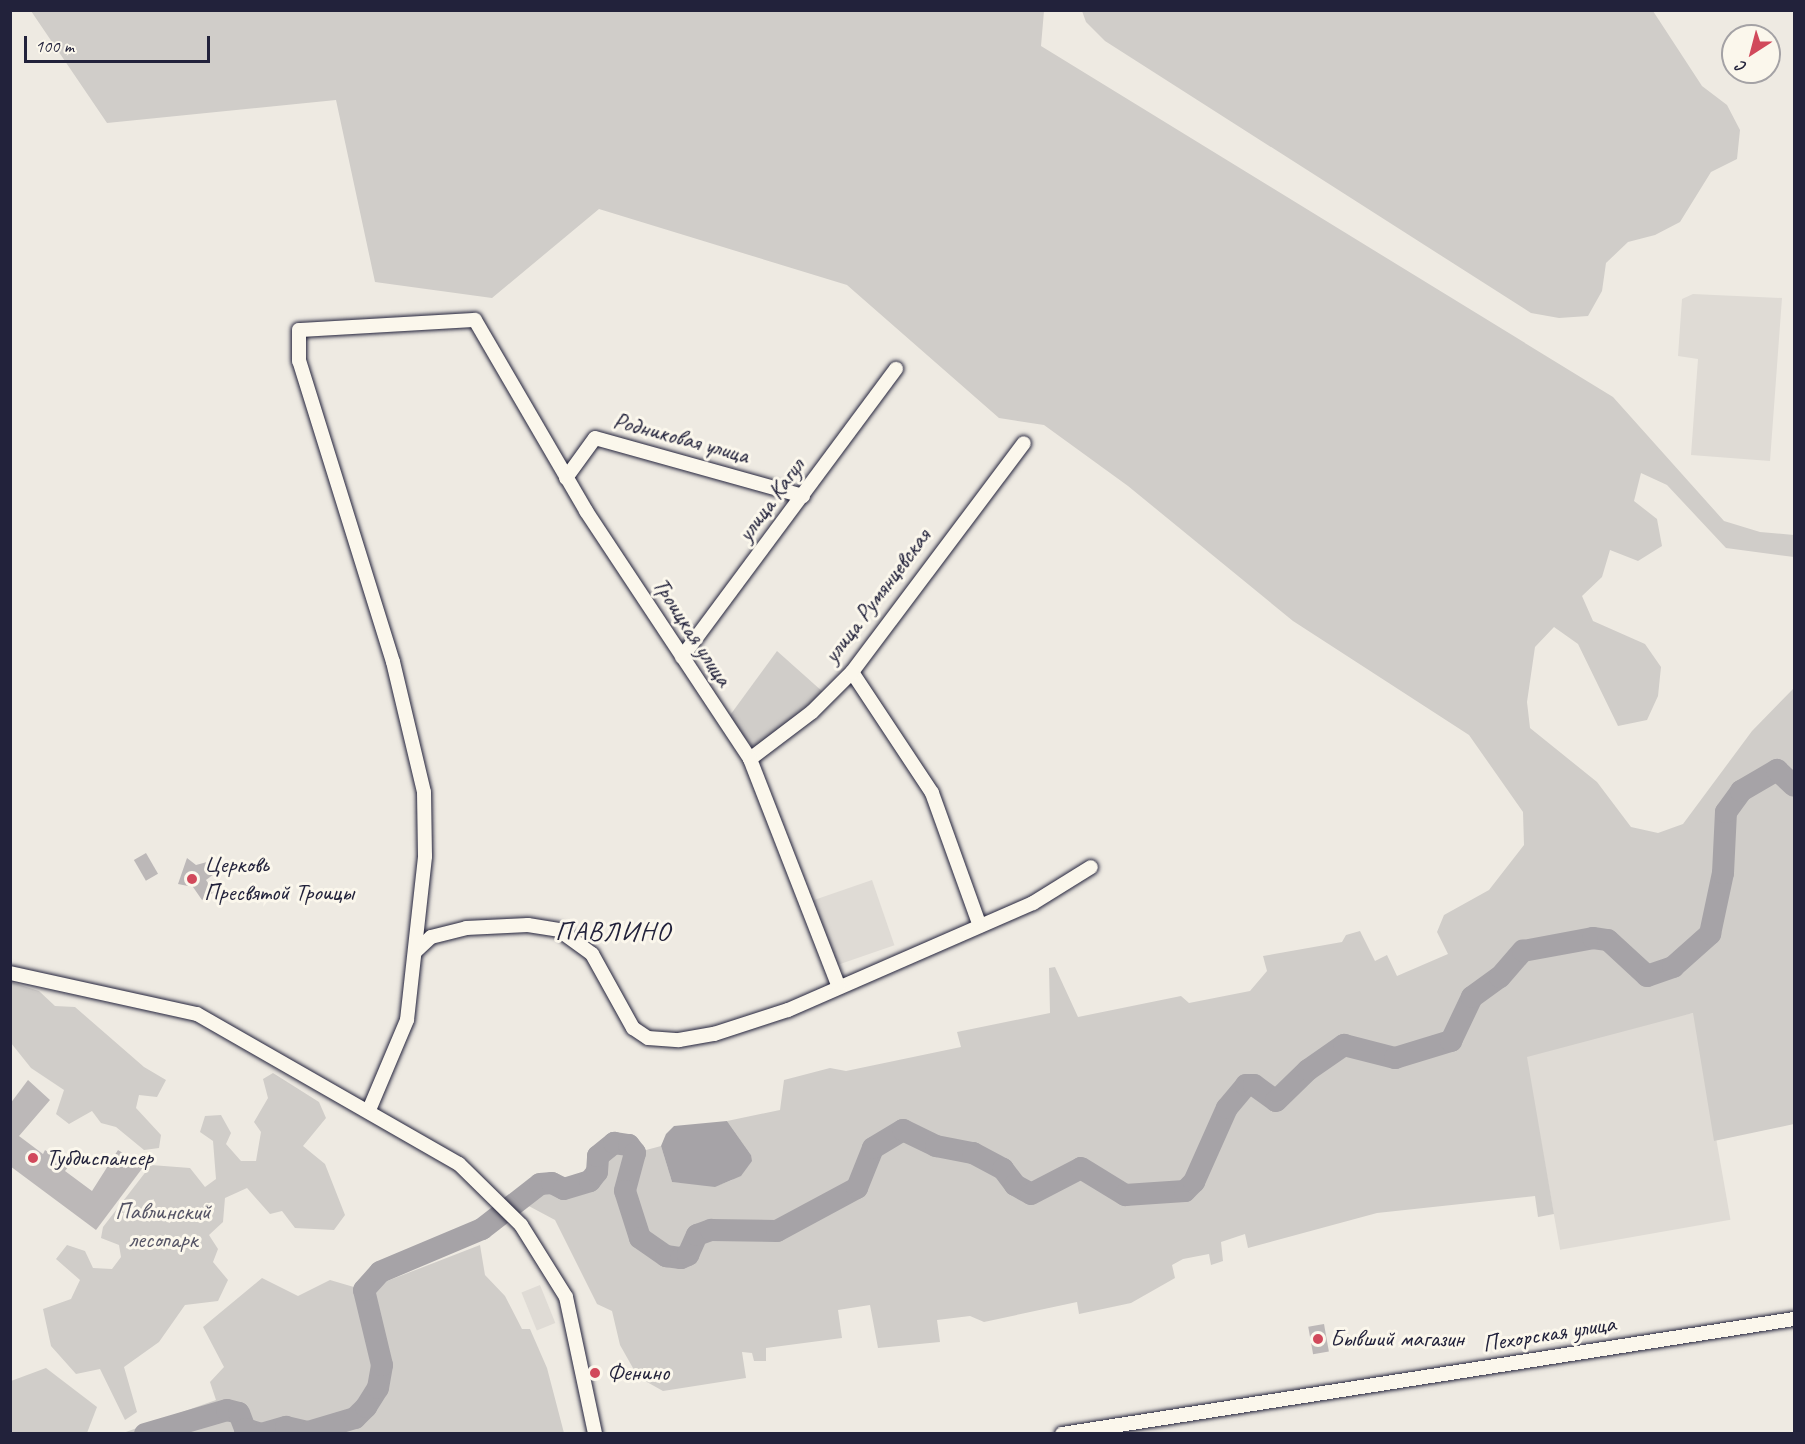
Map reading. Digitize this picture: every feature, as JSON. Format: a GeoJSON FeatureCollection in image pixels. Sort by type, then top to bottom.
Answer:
{"type":"FeatureCollection","features":[{"type":"Feature","properties":{"kind":"street","name":"Троицкая улица"},"geometry":{"type":"LineString","coordinates":[[415,952],[426,826],[416,753],[297,349],[299,330],[476,320],[566,478],[750,759],[838,985]]}},
{"type":"Feature","properties":{"kind":"street","name":"улица Кагул"},"geometry":{"type":"LineString","coordinates":[[682,657],[896,369]]}},
{"type":"Feature","properties":{"kind":"street","name":"Родниковая улица"},"geometry":{"type":"LineString","coordinates":[[566,478],[595,438],[803,496]]}},
{"type":"Feature","properties":{"kind":"street","name":"улица Румянцевская"},"geometry":{"type":"LineString","coordinates":[[750,759],[812,712],[852,672],[1024,443]]}},
{"type":"Feature","properties":{"kind":"street"},"geometry":{"type":"LineString","coordinates":[[852,672],[932,793],[980,926]]}},
{"type":"Feature","properties":{"kind":"street"},"geometry":{"type":"LineString","coordinates":[[369,1110],[407,1020],[415,952],[430,937],[466,928],[528,925],[559,930],[592,954],[633,1028],[658,1040],[714,1034],[764,1020],[838,985],[1033,903],[1091,867]]}},
{"type":"Feature","properties":{"kind":"street"},"geometry":{"type":"LineString","coordinates":[[10,973],[197,1014],[369,1110],[459,1164],[496,1196],[521,1225],[566,1297],[595,1434]]}},
{"type":"Feature","properties":{"kind":"street","name":"Пехорская улица"},"geometry":{"type":"LineString","coordinates":[[1062,1434],[1794,1319]]}},
{"type":"Feature","properties":{"kind":"shaded area"},"geometry":{"type":"Polygon","coordinates":[[[1693,294],[1782,298],[1770,461],[1691,455],[1698,359],[1678,356],[1682,299],[1693,294]]]}},
{"type":"Feature","properties":{"kind":"shaded area"},"geometry":{"type":"Polygon","coordinates":[[[872,880],[894,945],[836,965],[813,900],[872,880]]]}},
{"type":"Feature","properties":{"kind":"shaded area"},"geometry":{"type":"Polygon","coordinates":[[[1694,1013],[1730,1220],[1560,1250],[1524,1043],[1694,1013]]]}},
{"type":"Feature","properties":{"kind":"shaded area"},"geometry":{"type":"Polygon","coordinates":[[[727,1121],[751,1155],[752,1161],[741,1176],[715,1187],[672,1182],[661,1146],[666,1134],[674,1126],[727,1121]]]}},
{"type":"Feature","properties":{"kind":"shaded area"},"geometry":{"type":"Polygon","coordinates":[[[540,1285],[555,1323],[537,1331],[521,1292],[540,1285]]]}},
{"type":"Feature","properties":{"kind":"green space"},"geometry":{"type":"Polygon","coordinates":[[[31,11],[1044,11],[1041,46],[1613,397],[1724,521],[1760,532],[1794,535],[1794,557],[1726,548],[1667,485],[1641,473],[1634,501],[1657,519],[1662,546],[1638,561],[1610,550],[1602,577],[1582,596],[1593,621],[1645,644],[1661,667],[1658,696],[1647,720],[1618,726],[1578,644],[1554,627],[1535,647],[1527,702],[1530,728],[1597,782],[1631,827],[1658,833],[1683,824],[1752,731],[1793,689],[1794,660],[1794,1124],[1714,1141],[1693,1013],[1527,1057],[1554,1214],[1538,1217],[1535,1196],[1377,1213],[1248,1248],[1245,1234],[1221,1242],[1223,1261],[1211,1265],[1209,1254],[1183,1259],[1172,1265],[1175,1278],[1131,1303],[1079,1314],[1077,1302],[984,1322],[970,1316],[937,1320],[940,1342],[878,1348],[870,1305],[838,1310],[842,1338],[766,1348],[766,1361],[754,1361],[752,1353],[742,1352],[746,1378],[663,1391],[638,1377],[620,1345],[612,1311],[597,1304],[555,1220],[525,1204],[543,1191],[560,1197],[578,1193],[592,1187],[604,1157],[614,1151],[635,1153],[661,1146],[672,1182],[719,1185],[732,1180],[751,1155],[727,1121],[780,1110],[784,1080],[830,1068],[846,1071],[961,1047],[957,1032],[1050,1013],[1049,968],[1055,967],[1078,1017],[1181,996],[1189,1003],[1250,991],[1267,971],[1263,956],[1342,942],[1346,935],[1360,931],[1375,961],[1387,955],[1397,976],[1448,954],[1437,932],[1444,915],[1489,890],[1524,845],[1523,812],[1469,735],[1293,621],[1128,486],[1044,425],[999,418],[847,285],[599,209],[492,298],[375,282],[336,100],[107,123],[31,11]]]}},
{"type":"Feature","properties":{"kind":"green space"},"geometry":{"type":"Polygon","coordinates":[[[1082,11],[1653,11],[1702,86],[1727,105],[1740,130],[1737,159],[1711,172],[1680,222],[1655,235],[1628,242],[1606,263],[1602,291],[1588,316],[1559,318],[1531,313],[1105,41],[1086,22],[1082,11]]]}},
{"type":"Feature","properties":{"kind":"green space"},"geometry":{"type":"Polygon","coordinates":[[[777,651],[823,692],[761,745],[752,746],[728,718],[777,651]]]}},
{"type":"Feature","properties":{"kind":"green space","name":"Павлинский лесопарк"},"geometry":{"type":"Polygon","coordinates":[[[11,982],[39,991],[55,1006],[75,1007],[144,1067],[166,1080],[157,1097],[139,1095],[136,1108],[161,1135],[159,1148],[144,1150],[116,1127],[101,1123],[92,1111],[69,1124],[56,1114],[64,1090],[31,1068],[11,1043],[11,982]]]}},
{"type":"Feature","properties":{"kind":"green space","name":"Павлинский лесопарк"},"geometry":{"type":"Polygon","coordinates":[[[273,1073],[319,1102],[326,1118],[303,1146],[325,1164],[345,1215],[334,1230],[295,1228],[282,1211],[270,1214],[247,1188],[225,1198],[223,1222],[209,1235],[218,1249],[213,1262],[228,1280],[218,1301],[185,1305],[159,1342],[124,1367],[137,1412],[125,1420],[100,1369],[76,1374],[51,1346],[43,1309],[71,1299],[80,1280],[56,1259],[67,1245],[85,1251],[93,1268],[112,1269],[121,1257],[119,1245],[101,1238],[103,1227],[151,1165],[190,1168],[205,1187],[216,1179],[213,1141],[200,1132],[205,1116],[221,1115],[231,1133],[226,1144],[241,1161],[256,1161],[261,1132],[254,1122],[268,1098],[263,1079],[273,1073]]]}},
{"type":"Feature","properties":{"kind":"green space"},"geometry":{"type":"Polygon","coordinates":[[[480,1245],[485,1275],[505,1296],[522,1329],[530,1329],[547,1368],[564,1433],[123,1433],[216,1400],[210,1382],[224,1367],[203,1327],[262,1278],[298,1296],[330,1280],[364,1290],[480,1245]]]}},
{"type":"Feature","properties":{"kind":"green space"},"geometry":{"type":"Polygon","coordinates":[[[46,1368],[97,1407],[87,1433],[11,1433],[11,1381],[46,1368]]]}},
{"type":"Feature","properties":{"kind":"building"},"geometry":{"type":"Polygon","coordinates":[[[146,853],[158,874],[146,881],[134,860],[146,853]]]}},
{"type":"Feature","properties":{"kind":"building","name":"Церковь Пресвятой Троицы"},"geometry":{"type":"Polygon","coordinates":[[[187,858],[196,865],[207,862],[214,874],[206,880],[214,892],[202,900],[193,887],[178,884],[187,858]]]}},
{"type":"Feature","properties":{"kind":"building","name":"Тубдиспансер"},"geometry":{"type":"Polygon","coordinates":[[[28,1080],[50,1100],[19,1136],[43,1154],[45,1150],[68,1167],[65,1171],[92,1191],[118,1150],[144,1166],[96,1230],[10,1166],[10,1104],[28,1080]]]}},
{"type":"Feature","properties":{"kind":"building","name":"Бывший магазин"},"geometry":{"type":"Polygon","coordinates":[[[1324,1324],[1329,1352],[1313,1354],[1308,1327],[1324,1324]]]}},
{"type":"Feature","properties":{"kind":"waterway"},"geometry":{"type":"LineString","coordinates":[[261,1434],[286,1427],[308,1432],[355,1418],[366,1407],[378,1388],[382,1365],[364,1290],[380,1272],[482,1229],[540,1184],[552,1183],[564,1189],[590,1181],[597,1172],[598,1156],[614,1143],[629,1145],[635,1153],[625,1191],[640,1238],[666,1256],[681,1258],[688,1255],[697,1235],[711,1230],[777,1231],[857,1188],[873,1148],[903,1130],[936,1146],[973,1153],[1003,1169],[1015,1185],[1031,1194],[1081,1168],[1125,1195],[1185,1191],[1194,1182],[1227,1108],[1246,1085],[1254,1085],[1276,1101],[1308,1070],[1344,1045],[1395,1058],[1451,1041],[1472,997],[1500,977],[1523,951],[1593,938],[1608,940],[1647,976],[1673,967],[1710,934],[1723,873],[1726,812],[1741,791],[1777,770],[1794,786]]}},
{"type":"Feature","properties":{"kind":"waterway"},"geometry":{"type":"LineString","coordinates":[[145,1434],[227,1410],[239,1413],[245,1429],[261,1434]]}},
{"type":"Feature","properties":{"kind":"place","name":"Церковь Пресвятой Троицы"},"geometry":{"type":"Point","coordinates":[192,879]}},
{"type":"Feature","properties":{"kind":"place","name":"Тубдиспансер"},"geometry":{"type":"Point","coordinates":[33,1158]}},
{"type":"Feature","properties":{"kind":"place","name":"Бывший магазин"},"geometry":{"type":"Point","coordinates":[1318,1339]}},
{"type":"Feature","properties":{"kind":"place","name":"Фенино"},"geometry":{"type":"Point","coordinates":[595,1373]}},
{"type":"Feature","properties":{"kind":"district","name":"ПАВЛИНО"},"geometry":{"type":"Point","coordinates":[613,932]}}]}
